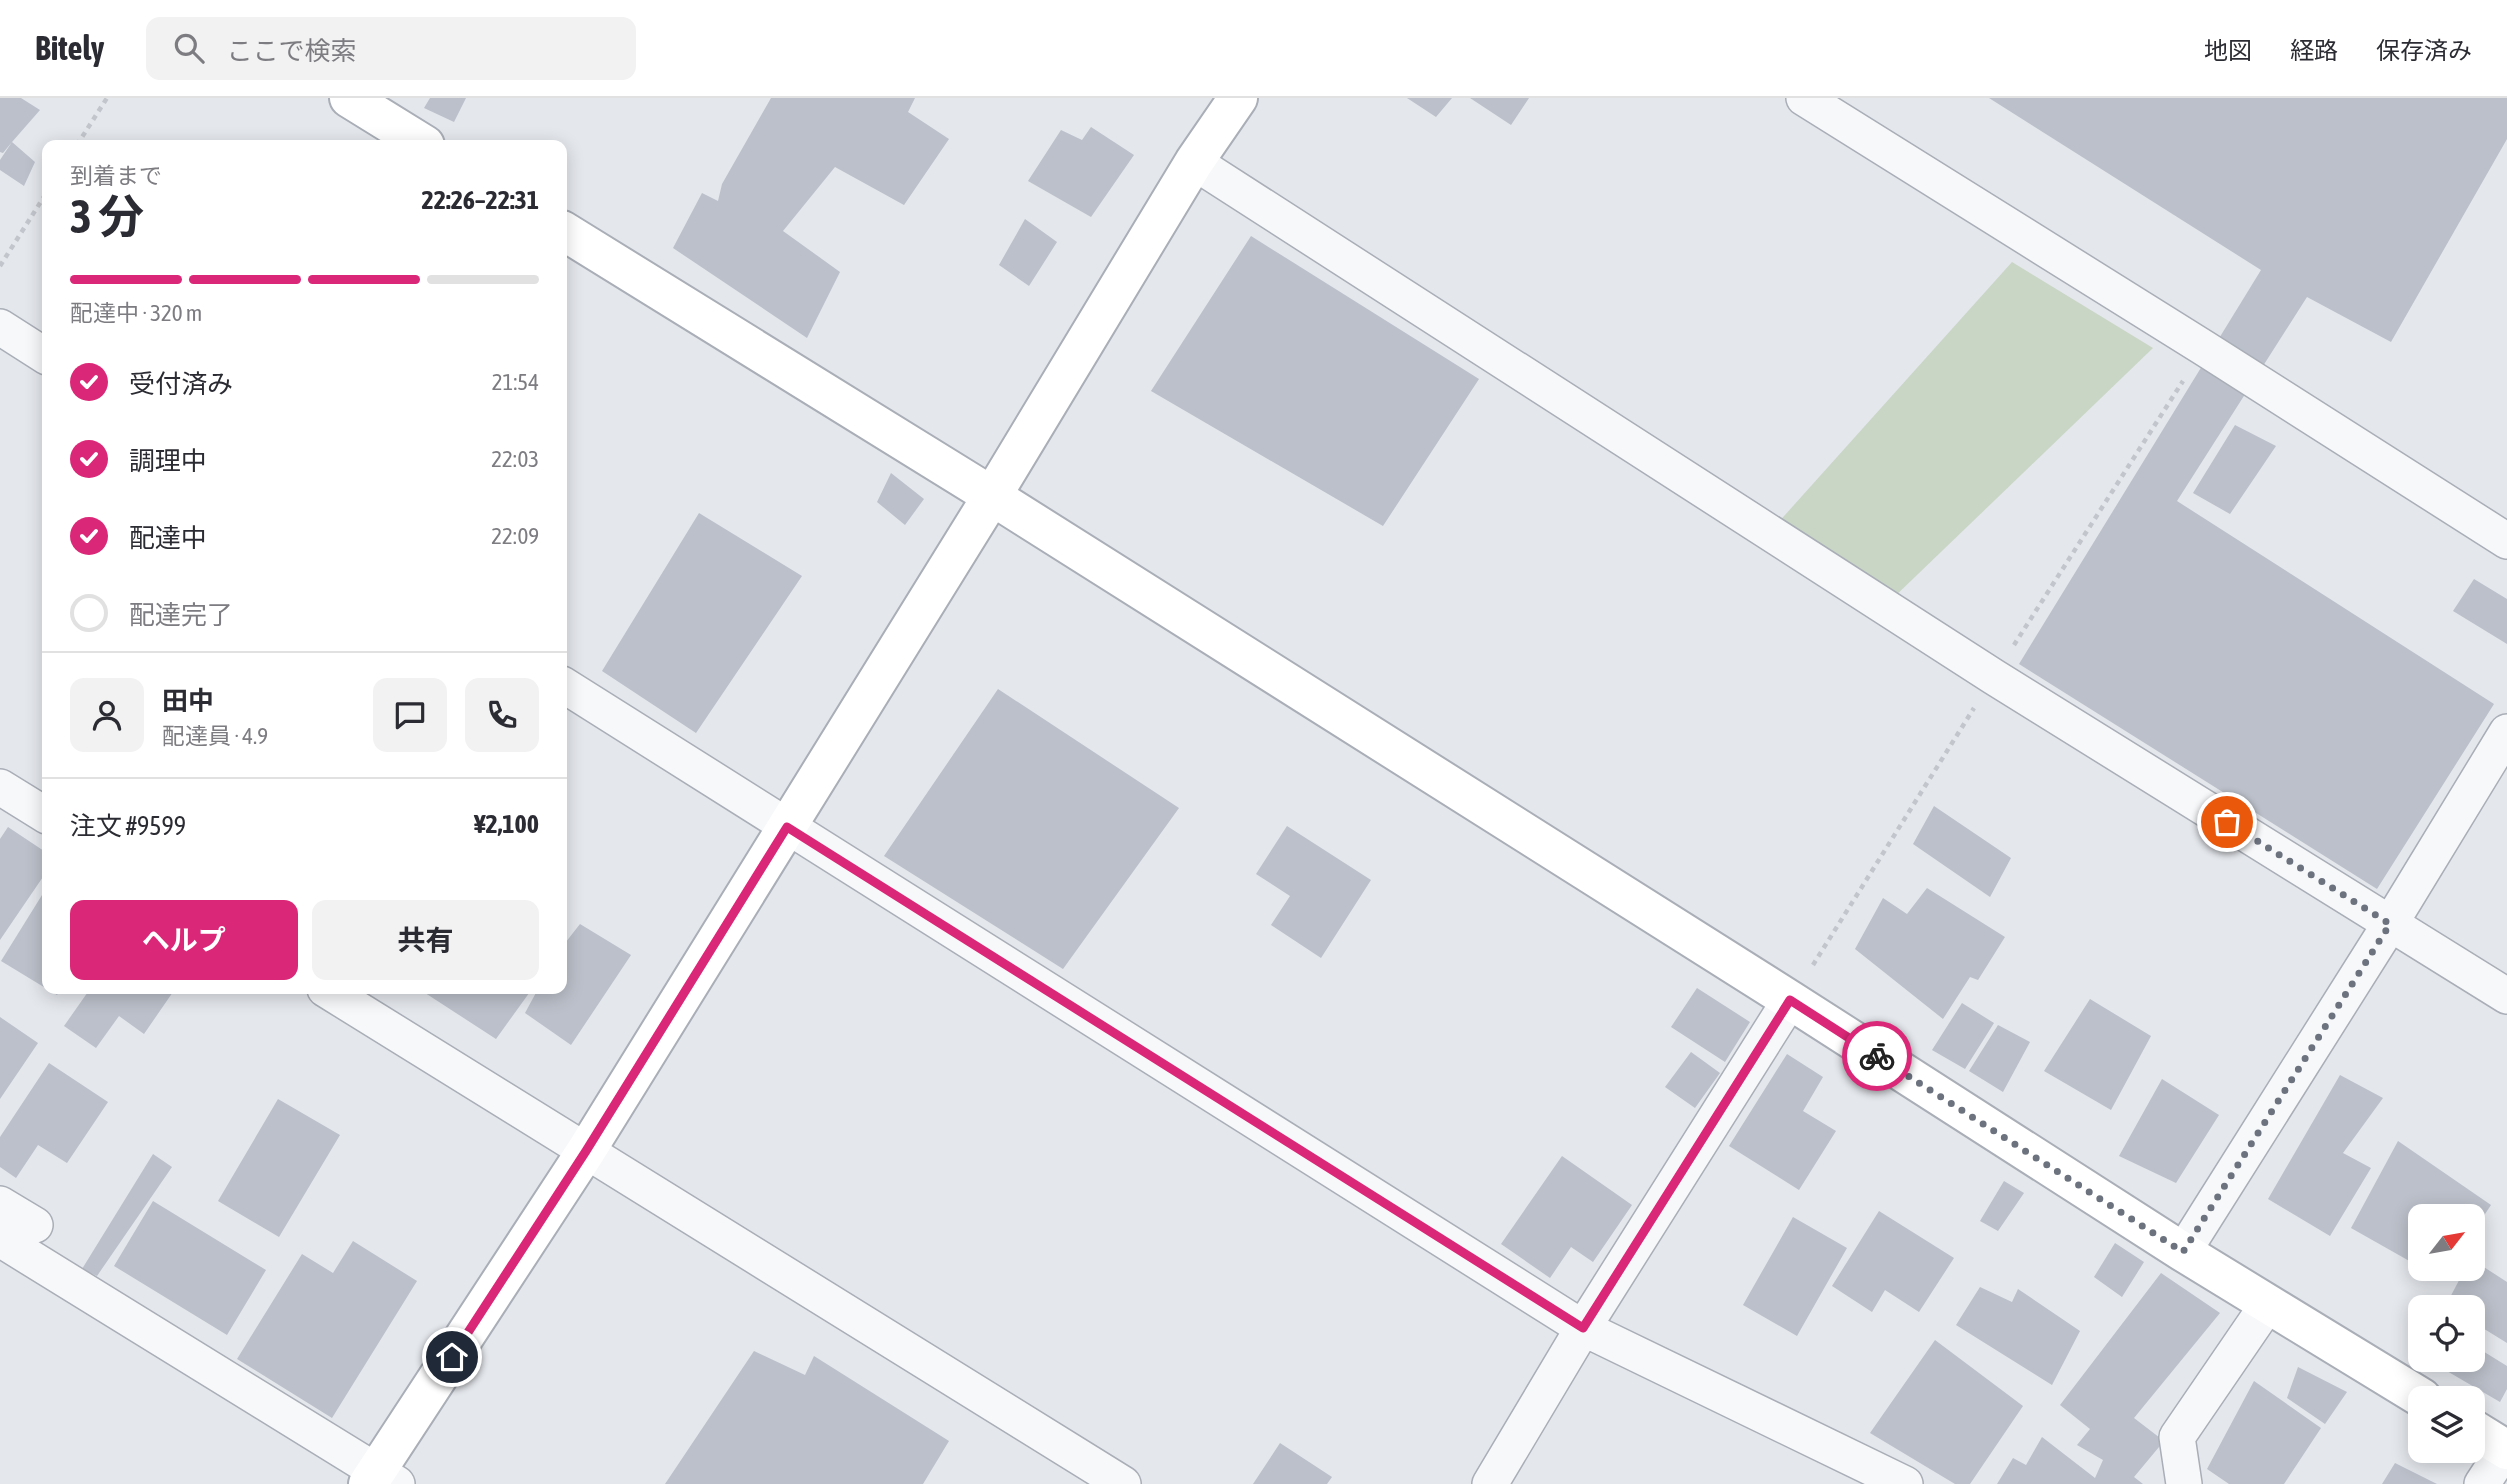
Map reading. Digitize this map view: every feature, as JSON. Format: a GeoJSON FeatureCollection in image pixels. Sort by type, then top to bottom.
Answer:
{"type":"FeatureCollection","features":[{"type":"Feature","properties":{"kind":"street"},"geometry":{"type":"LineString","coordinates":[[349,98],[417,140]]}},
{"type":"Feature","properties":{"kind":"street"},"geometry":{"type":"LineString","coordinates":[[0,1239],[381,1480],[992,496],[1194,163],[1238,98]]}},
{"type":"Feature","properties":{"kind":"street"},"geometry":{"type":"LineString","coordinates":[[1804,98],[2507,541]]}},
{"type":"Feature","properties":{"kind":"street"},"geometry":{"type":"LineString","coordinates":[[1194,163],[1994,677],[2507,996]]}},
{"type":"Feature","properties":{"kind":"street"},"geometry":{"type":"LineString","coordinates":[[567,233],[992,496],[1790,1000],[2183,1252],[2408,1389]]}},
{"type":"Feature","properties":{"kind":"street"},"geometry":{"type":"LineString","coordinates":[[0,327],[42,354]]}},
{"type":"Feature","properties":{"kind":"street"},"geometry":{"type":"LineString","coordinates":[[567,687],[1583,1328],[1905,1484]]}},
{"type":"Feature","properties":{"kind":"street"},"geometry":{"type":"LineString","coordinates":[[2183,1252],[2390,924],[2507,732]]}},
{"type":"Feature","properties":{"kind":"street"},"geometry":{"type":"LineString","coordinates":[[0,787],[42,813]]}},
{"type":"Feature","properties":{"kind":"street"},"geometry":{"type":"LineString","coordinates":[[333,994],[1123,1484]]}},
{"type":"Feature","properties":{"kind":"street"},"geometry":{"type":"LineString","coordinates":[[1490,1484],[1583,1328],[1790,1000]]}},
{"type":"Feature","properties":{"kind":"street"},"geometry":{"type":"LineString","coordinates":[[0,1204],[35,1225]]}},
{"type":"Feature","properties":{"kind":"street"},"geometry":{"type":"LineString","coordinates":[[2185,1484],[2177,1437],[2268,1304]]}},
{"type":"Feature","properties":{"kind":"street"},"geometry":{"type":"LineString","coordinates":[[2482,1484],[2506,1450],[2485,1437]]}},
{"type":"Feature","properties":{"kind":"path"},"geometry":{"type":"LineString","coordinates":[[80,140],[107,98]]}},
{"type":"Feature","properties":{"kind":"path"},"geometry":{"type":"LineString","coordinates":[[0,266],[42,200]]}},
{"type":"Feature","properties":{"kind":"green space"},"geometry":{"type":"Polygon","coordinates":[[[2012,262],[2153,348],[1890,601],[1776,525],[2012,262]]]}},
{"type":"Feature","properties":{"kind":"building"},"geometry":{"type":"Polygon","coordinates":[[[0,98],[21,98],[40,110],[3,153],[0,152],[0,98]]]}},
{"type":"Feature","properties":{"kind":"building"},"geometry":{"type":"Polygon","coordinates":[[[430,98],[466,98],[454,122],[424,108],[430,98]]]}},
{"type":"Feature","properties":{"kind":"building"},"geometry":{"type":"Polygon","coordinates":[[[771,98],[915,98],[908,112],[949,139],[904,205],[835,167],[783,231],[840,272],[807,338],[673,248],[702,193],[718,201],[722,184],[771,98]]]}},
{"type":"Feature","properties":{"kind":"building"},"geometry":{"type":"Polygon","coordinates":[[[1407,98],[1452,98],[1436,117],[1407,98]]]}},
{"type":"Feature","properties":{"kind":"building"},"geometry":{"type":"Polygon","coordinates":[[[1470,98],[1529,98],[1511,125],[1470,98]]]}},
{"type":"Feature","properties":{"kind":"building"},"geometry":{"type":"Polygon","coordinates":[[[1989,98],[2507,98],[2507,139],[2391,342],[2307,297],[2177,501],[2494,704],[2377,889],[2019,664],[2261,270],[1989,98]]]}},
{"type":"Feature","properties":{"kind":"building"},"geometry":{"type":"Polygon","coordinates":[[[1091,127],[1134,155],[1091,217],[1028,181],[1061,130],[1082,140],[1091,127]]]}},
{"type":"Feature","properties":{"kind":"building"},"geometry":{"type":"Polygon","coordinates":[[[12,142],[35,162],[24,186],[0,170],[0,160],[12,142]]]}},
{"type":"Feature","properties":{"kind":"building"},"geometry":{"type":"Polygon","coordinates":[[[1025,219],[1057,242],[1029,286],[999,265],[1025,219]]]}},
{"type":"Feature","properties":{"kind":"building"},"geometry":{"type":"Polygon","coordinates":[[[1251,236],[1479,379],[1383,526],[1151,391],[1251,236]]]}},
{"type":"Feature","properties":{"kind":"building"},"geometry":{"type":"Polygon","coordinates":[[[2235,425],[2276,446],[2230,514],[2193,493],[2235,425]]]}},
{"type":"Feature","properties":{"kind":"building"},"geometry":{"type":"Polygon","coordinates":[[[891,473],[924,499],[905,525],[877,502],[891,473]]]}},
{"type":"Feature","properties":{"kind":"building"},"geometry":{"type":"Polygon","coordinates":[[[699,513],[802,576],[696,733],[602,671],[699,513]]]}},
{"type":"Feature","properties":{"kind":"building"},"geometry":{"type":"Polygon","coordinates":[[[2474,579],[2507,599],[2507,644],[2453,611],[2474,579]]]}},
{"type":"Feature","properties":{"kind":"building"},"geometry":{"type":"Polygon","coordinates":[[[998,689],[1179,808],[1063,969],[884,856],[998,689]]]}},
{"type":"Feature","properties":{"kind":"building"},"geometry":{"type":"Polygon","coordinates":[[[1934,806],[2011,858],[1990,897],[1913,844],[1934,806]]]}},
{"type":"Feature","properties":{"kind":"building"},"geometry":{"type":"Polygon","coordinates":[[[1287,826],[1371,880],[1321,958],[1271,925],[1290,896],[1256,874],[1287,826]]]}},
{"type":"Feature","properties":{"kind":"building"},"geometry":{"type":"Polygon","coordinates":[[[8,827],[42,850],[42,878],[0,940],[0,839],[8,827]]]}},
{"type":"Feature","properties":{"kind":"building"},"geometry":{"type":"Polygon","coordinates":[[[1927,888],[2005,937],[1978,980],[1970,977],[1943,1019],[1855,949],[1883,898],[1907,914],[1927,888]]]}},
{"type":"Feature","properties":{"kind":"building"},"geometry":{"type":"Polygon","coordinates":[[[42,895],[42,986],[1,961],[42,895]]]}},
{"type":"Feature","properties":{"kind":"building"},"geometry":{"type":"Polygon","coordinates":[[[580,924],[631,955],[571,1045],[525,1013],[535,994],[567,994],[567,941],[580,924]]]}},
{"type":"Feature","properties":{"kind":"building"},"geometry":{"type":"Polygon","coordinates":[[[1697,988],[1750,1022],[1725,1062],[1671,1027],[1697,988]]]}},
{"type":"Feature","properties":{"kind":"building"},"geometry":{"type":"Polygon","coordinates":[[[86,994],[172,994],[144,1034],[119,1016],[96,1048],[64,1026],[86,994]]]}},
{"type":"Feature","properties":{"kind":"building"},"geometry":{"type":"Polygon","coordinates":[[[427,994],[528,994],[496,1039],[427,994]]]}},
{"type":"Feature","properties":{"kind":"building"},"geometry":{"type":"Polygon","coordinates":[[[2090,999],[2151,1036],[2111,1110],[2044,1071],[2090,999]]]}},
{"type":"Feature","properties":{"kind":"building"},"geometry":{"type":"Polygon","coordinates":[[[1962,1003],[1994,1023],[1965,1069],[1932,1050],[1962,1003]]]}},
{"type":"Feature","properties":{"kind":"building"},"geometry":{"type":"Polygon","coordinates":[[[0,1017],[38,1043],[0,1099],[0,1017]]]}},
{"type":"Feature","properties":{"kind":"building"},"geometry":{"type":"Polygon","coordinates":[[[1998,1025],[2030,1042],[2003,1092],[1969,1071],[1998,1025]]]}},
{"type":"Feature","properties":{"kind":"building"},"geometry":{"type":"Polygon","coordinates":[[[1691,1052],[1720,1073],[1695,1108],[1665,1087],[1691,1052]]]}},
{"type":"Feature","properties":{"kind":"building"},"geometry":{"type":"Polygon","coordinates":[[[1787,1054],[1823,1077],[1803,1111],[1836,1131],[1799,1190],[1729,1146],[1787,1054]]]}},
{"type":"Feature","properties":{"kind":"building"},"geometry":{"type":"Polygon","coordinates":[[[49,1063],[108,1102],[67,1163],[38,1145],[16,1178],[0,1167],[0,1137],[49,1063]]]}},
{"type":"Feature","properties":{"kind":"building"},"geometry":{"type":"Polygon","coordinates":[[[2340,1075],[2383,1098],[2343,1153],[2371,1168],[2330,1236],[2268,1199],[2340,1075]]]}},
{"type":"Feature","properties":{"kind":"building"},"geometry":{"type":"Polygon","coordinates":[[[2162,1079],[2219,1115],[2176,1183],[2119,1156],[2162,1079]]]}},
{"type":"Feature","properties":{"kind":"building"},"geometry":{"type":"Polygon","coordinates":[[[278,1099],[340,1135],[279,1237],[218,1201],[278,1099]]]}},
{"type":"Feature","properties":{"kind":"building"},"geometry":{"type":"Polygon","coordinates":[[[2398,1141],[2491,1205],[2485,1214],[2485,1204],[2408,1204],[2408,1260],[2351,1228],[2398,1141]]]}},
{"type":"Feature","properties":{"kind":"building"},"geometry":{"type":"Polygon","coordinates":[[[153,1154],[172,1167],[97,1276],[82,1269],[153,1154]]]}},
{"type":"Feature","properties":{"kind":"building"},"geometry":{"type":"Polygon","coordinates":[[[1562,1156],[1632,1205],[1593,1262],[1571,1247],[1550,1278],[1501,1244],[1562,1156]]]}},
{"type":"Feature","properties":{"kind":"building"},"geometry":{"type":"Polygon","coordinates":[[[2004,1181],[2024,1193],[1998,1231],[1980,1221],[2004,1181]]]}},
{"type":"Feature","properties":{"kind":"building"},"geometry":{"type":"Polygon","coordinates":[[[153,1201],[266,1270],[227,1335],[114,1266],[153,1201]]]}},
{"type":"Feature","properties":{"kind":"building"},"geometry":{"type":"Polygon","coordinates":[[[1879,1211],[1954,1258],[1919,1312],[1885,1290],[1872,1312],[1832,1286],[1879,1211]]]}},
{"type":"Feature","properties":{"kind":"building"},"geometry":{"type":"Polygon","coordinates":[[[1793,1217],[1847,1248],[1797,1336],[1743,1305],[1793,1217]]]}},
{"type":"Feature","properties":{"kind":"building"},"geometry":{"type":"Polygon","coordinates":[[[353,1241],[417,1281],[332,1418],[237,1359],[302,1254],[333,1273],[353,1241]]]}},
{"type":"Feature","properties":{"kind":"building"},"geometry":{"type":"Polygon","coordinates":[[[2115,1243],[2144,1262],[2122,1297],[2094,1277],[2115,1243]]]}},
{"type":"Feature","properties":{"kind":"building"},"geometry":{"type":"Polygon","coordinates":[[[2485,1268],[2507,1282],[2507,1343],[2485,1329],[2485,1295],[2451,1295],[2459,1281],[2485,1281],[2485,1268]]]}},
{"type":"Feature","properties":{"kind":"building"},"geometry":{"type":"Polygon","coordinates":[[[2161,1273],[2220,1313],[2134,1418],[2164,1441],[2134,1477],[2143,1484],[1997,1484],[2013,1458],[2026,1465],[2042,1437],[2095,1478],[2103,1460],[2077,1445],[2090,1429],[2060,1405],[2161,1273]]]}},
{"type":"Feature","properties":{"kind":"building"},"geometry":{"type":"Polygon","coordinates":[[[1980,1287],[2012,1302],[2018,1289],[2080,1331],[2052,1385],[1956,1325],[1980,1287]]]}},
{"type":"Feature","properties":{"kind":"building"},"geometry":{"type":"Polygon","coordinates":[[[1935,1340],[2023,1406],[1970,1484],[1955,1484],[1870,1433],[1935,1340]]]}},
{"type":"Feature","properties":{"kind":"building"},"geometry":{"type":"Polygon","coordinates":[[[754,1351],[805,1375],[814,1356],[949,1441],[923,1484],[665,1484],[754,1351]]]}},
{"type":"Feature","properties":{"kind":"building"},"geometry":{"type":"Polygon","coordinates":[[[2485,1352],[2507,1366],[2507,1389],[2500,1402],[2485,1393],[2485,1386],[2473,1386],[2449,1372],[2485,1372],[2485,1352]]]}},
{"type":"Feature","properties":{"kind":"building"},"geometry":{"type":"Polygon","coordinates":[[[2298,1367],[2347,1392],[2325,1424],[2287,1398],[2298,1367]]]}},
{"type":"Feature","properties":{"kind":"building"},"geometry":{"type":"Polygon","coordinates":[[[2254,1381],[2321,1428],[2284,1484],[2229,1484],[2207,1469],[2254,1381]]]}},
{"type":"Feature","properties":{"kind":"building"},"geometry":{"type":"Polygon","coordinates":[[[1280,1443],[1332,1477],[1327,1484],[1253,1484],[1280,1443]]]}},
{"type":"Feature","properties":{"kind":"building"},"geometry":{"type":"Polygon","coordinates":[[[2395,1463],[2437,1484],[2382,1484],[2395,1463]]]}},
{"type":"Feature","properties":{"kind":"way so far"},"geometry":{"type":"LineString","coordinates":[[1877,1056],[2183,1252],[2390,924],[2227,822]]}},
{"type":"Feature","properties":{"kind":"route"},"geometry":{"type":"LineString","coordinates":[[452,1357],[586,1151],[787,827],[1583,1328],[1790,1000],[1877,1056]]}}]}
